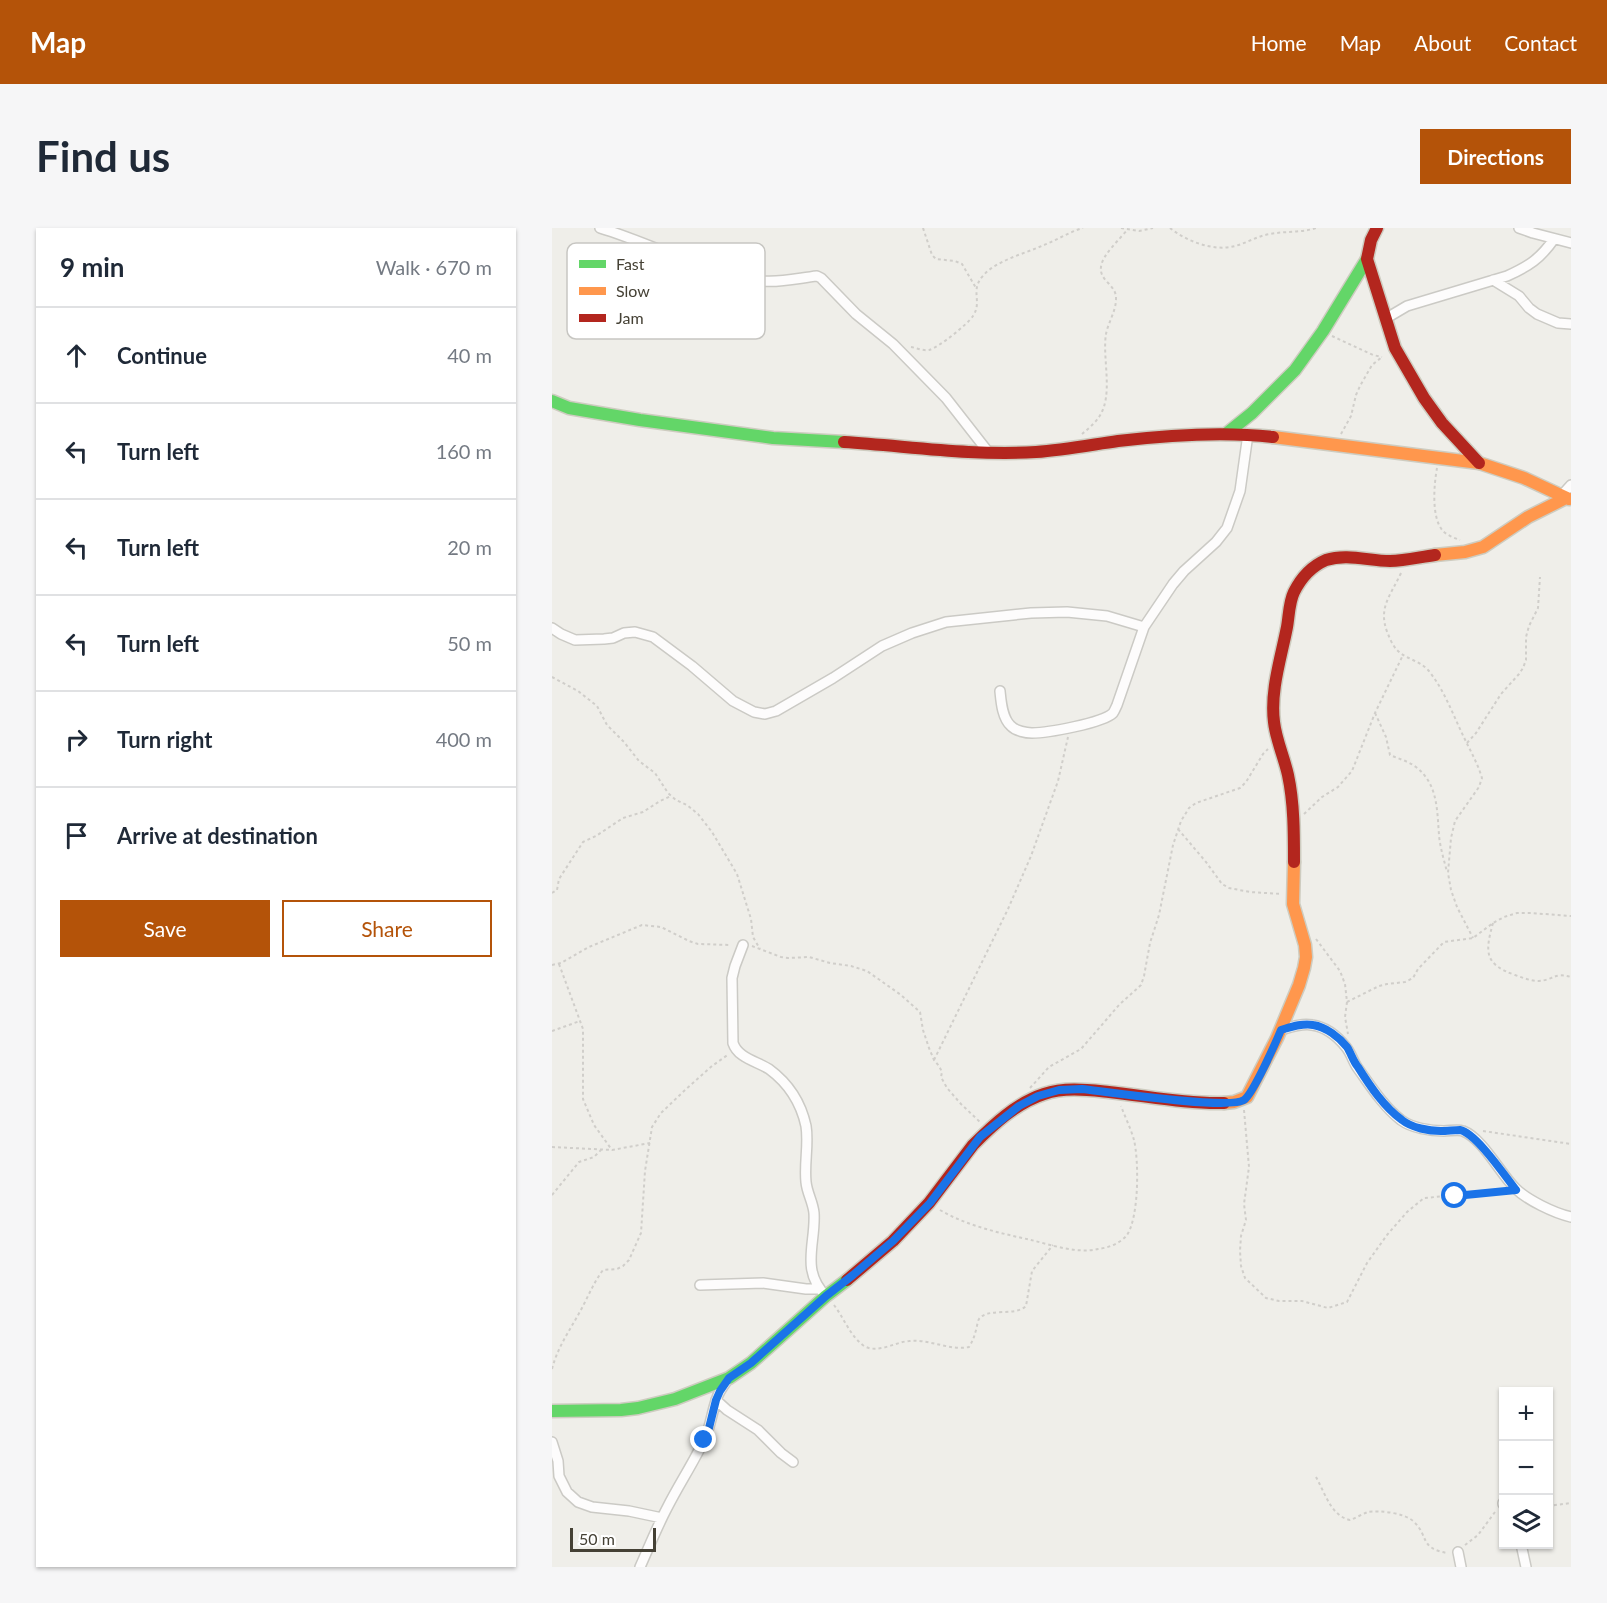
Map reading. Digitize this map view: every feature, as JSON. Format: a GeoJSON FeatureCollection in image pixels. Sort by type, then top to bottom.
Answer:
{"type":"FeatureCollection","features":[{"type":"Feature","properties":{"kind":"street"},"geometry":{"type":"LineString","coordinates":[[600,228],[625,231],[649,243]]}},
{"type":"Feature","properties":{"kind":"street"},"geometry":{"type":"LineString","coordinates":[[1226,434],[1281,385],[1323,332],[1367,258],[1371,240],[1377,228]]}},
{"type":"Feature","properties":{"kind":"street"},"geometry":{"type":"LineString","coordinates":[[1520,228],[1571,243]]}},
{"type":"Feature","properties":{"kind":"street"},"geometry":{"type":"LineString","coordinates":[[1385,319],[1407,306],[1507,276],[1536,261],[1554,239]]}},
{"type":"Feature","properties":{"kind":"street"},"geometry":{"type":"LineString","coordinates":[[1367,258],[1395,348],[1436,415],[1479,463]]}},
{"type":"Feature","properties":{"kind":"street"},"geometry":{"type":"LineString","coordinates":[[765,281],[817,276],[821,278],[856,314],[893,344],[946,398],[989,453]]}},
{"type":"Feature","properties":{"kind":"street"},"geometry":{"type":"LineString","coordinates":[[1492,280],[1519,297],[1537,314],[1558,323],[1571,324]]}},
{"type":"Feature","properties":{"kind":"street"},"geometry":{"type":"LineString","coordinates":[[552,402],[569,408],[640,420],[773,438],[989,453],[1037,452],[1190,435],[1248,434],[1479,463],[1524,478],[1566,497]]}},
{"type":"Feature","properties":{"kind":"street"},"geometry":{"type":"LineString","coordinates":[[1000,691],[1001,704],[1011,726],[1022,732],[1031,733],[1090,723],[1113,713],[1118,705],[1144,627],[1173,584],[1227,528],[1240,491],[1248,434]]}},
{"type":"Feature","properties":{"kind":"street"},"geometry":{"type":"LineString","coordinates":[[552,1411],[638,1408],[675,1399],[729,1378],[751,1363],[822,1292],[853,1275],[893,1241],[930,1203],[973,1145],[989,1130],[1019,1106],[1049,1092],[1082,1089],[1210,1103],[1242,1102],[1247,1097],[1274,1047],[1304,968],[1306,957],[1306,946],[1294,910],[1294,825],[1288,776],[1274,722],[1275,687],[1293,594],[1299,581],[1316,565],[1334,557],[1380,561],[1405,560],[1483,547],[1530,516],[1566,497],[1571,485]]}},
{"type":"Feature","properties":{"kind":"street"},"geometry":{"type":"LineString","coordinates":[[552,628],[574,640],[613,638],[624,633],[635,632],[653,637],[733,701],[754,712],[765,714],[776,711],[813,690],[856,665],[882,646],[946,622],[1031,613],[1067,612],[1107,616],[1144,627]]}},
{"type":"Feature","properties":{"kind":"street"},"geometry":{"type":"LineString","coordinates":[[743,945],[732,978],[732,1035],[735,1050],[768,1069],[795,1095],[801,1110],[807,1136],[805,1181],[814,1213],[810,1266],[822,1292]]}},
{"type":"Feature","properties":{"kind":"street"},"geometry":{"type":"LineString","coordinates":[[1281,1030],[1311,1024],[1335,1035],[1347,1048],[1368,1082],[1401,1119],[1410,1125],[1437,1131],[1462,1130],[1478,1142],[1516,1190],[1571,1217]]}},
{"type":"Feature","properties":{"kind":"street"},"geometry":{"type":"LineString","coordinates":[[700,1285],[764,1283],[822,1292]]}},
{"type":"Feature","properties":{"kind":"street"},"geometry":{"type":"LineString","coordinates":[[640,1567],[662,1518],[704,1440],[716,1400],[729,1378]]}},
{"type":"Feature","properties":{"kind":"street"},"geometry":{"type":"LineString","coordinates":[[716,1400],[758,1430],[781,1454],[793,1462]]}},
{"type":"Feature","properties":{"kind":"street"},"geometry":{"type":"LineString","coordinates":[[552,1442],[558,1461],[559,1476],[567,1492],[578,1502],[592,1507],[662,1518]]}},
{"type":"Feature","properties":{"kind":"street"},"geometry":{"type":"LineString","coordinates":[[1522,1549],[1526,1567]]}},
{"type":"Feature","properties":{"kind":"street"},"geometry":{"type":"LineString","coordinates":[[1458,1552],[1461,1567]]}},
{"type":"Feature","properties":{"kind":"path"},"geometry":{"type":"LineString","coordinates":[[923,228],[932,255],[936,259],[962,264],[976,288]]}},
{"type":"Feature","properties":{"kind":"path"},"geometry":{"type":"LineString","coordinates":[[893,344],[932,350],[973,317],[976,288],[984,275],[1000,264],[1083,228]]}},
{"type":"Feature","properties":{"kind":"path"},"geometry":{"type":"LineString","coordinates":[[1120,228],[1139,231],[1153,228]]}},
{"type":"Feature","properties":{"kind":"path"},"geometry":{"type":"LineString","coordinates":[[1170,228],[1200,244],[1216,248],[1234,247],[1262,235],[1316,228]]}},
{"type":"Feature","properties":{"kind":"path"},"geometry":{"type":"LineString","coordinates":[[1071,447],[1100,417],[1104,406],[1107,373],[1106,336],[1116,298],[1115,291],[1102,278],[1100,268],[1105,255],[1128,229]]}},
{"type":"Feature","properties":{"kind":"path"},"geometry":{"type":"LineString","coordinates":[[1323,332],[1373,355],[1400,357]]}},
{"type":"Feature","properties":{"kind":"path"},"geometry":{"type":"LineString","coordinates":[[1338,446],[1343,428],[1351,416],[1360,386],[1372,365],[1382,357]]}},
{"type":"Feature","properties":{"kind":"path"},"geometry":{"type":"LineString","coordinates":[[1438,458],[1434,484],[1436,517],[1439,525],[1448,535],[1483,547]]}},
{"type":"Feature","properties":{"kind":"path"},"geometry":{"type":"LineString","coordinates":[[1405,560],[1396,585],[1388,595],[1383,613],[1385,627],[1396,650],[1427,669],[1446,698],[1480,770],[1482,782],[1455,821],[1448,873]]}},
{"type":"Feature","properties":{"kind":"path"},"geometry":{"type":"LineString","coordinates":[[1467,743],[1501,694],[1523,668],[1526,660],[1526,637],[1538,608],[1540,577]]}},
{"type":"Feature","properties":{"kind":"path"},"geometry":{"type":"LineString","coordinates":[[1294,825],[1322,797],[1338,787],[1352,771],[1375,712],[1403,655]]}},
{"type":"Feature","properties":{"kind":"path"},"geometry":{"type":"LineString","coordinates":[[552,677],[578,691],[597,706],[607,725],[639,761],[655,773],[672,796],[698,814],[737,874],[751,919],[753,937],[760,949]]}},
{"type":"Feature","properties":{"kind":"path"},"geometry":{"type":"LineString","coordinates":[[1375,712],[1386,737],[1390,755],[1418,768],[1432,788],[1437,800],[1439,836],[1451,890],[1473,938]]}},
{"type":"Feature","properties":{"kind":"path"},"geometry":{"type":"LineString","coordinates":[[934,1060],[1008,909],[1031,856],[1058,780],[1070,727]]}},
{"type":"Feature","properties":{"kind":"path"},"geometry":{"type":"LineString","coordinates":[[1019,1106],[1033,1083],[1049,1067],[1081,1049],[1119,1005],[1141,985],[1159,915],[1173,845],[1181,820],[1189,808],[1196,803],[1240,788],[1263,754],[1277,739]]}},
{"type":"Feature","properties":{"kind":"path"},"geometry":{"type":"LineString","coordinates":[[552,893],[557,890],[559,879],[584,842],[624,818],[643,812],[672,796]]}},
{"type":"Feature","properties":{"kind":"path"},"geometry":{"type":"LineString","coordinates":[[1178,829],[1222,884],[1229,888],[1264,894],[1293,893]]}},
{"type":"Feature","properties":{"kind":"path"},"geometry":{"type":"LineString","coordinates":[[1347,1002],[1379,986],[1405,982],[1413,978],[1418,969],[1444,942],[1473,938],[1493,922],[1504,917],[1517,913],[1571,916]]}},
{"type":"Feature","properties":{"kind":"path"},"geometry":{"type":"LineString","coordinates":[[1493,922],[1488,952],[1490,959],[1500,969],[1536,981],[1560,974],[1571,977]]}},
{"type":"Feature","properties":{"kind":"path"},"geometry":{"type":"LineString","coordinates":[[552,965],[559,964],[589,947],[642,925],[661,927],[698,944],[743,945],[781,957],[809,957],[867,971],[901,995],[920,1012],[923,1030],[934,1060],[942,1072],[941,1077],[968,1111],[989,1130]]}},
{"type":"Feature","properties":{"kind":"path"},"geometry":{"type":"LineString","coordinates":[[1300,932],[1314,936],[1340,970],[1346,984],[1347,1048]]}},
{"type":"Feature","properties":{"kind":"path"},"geometry":{"type":"LineString","coordinates":[[559,964],[583,1029],[583,1099],[594,1125],[612,1150]]}},
{"type":"Feature","properties":{"kind":"path"},"geometry":{"type":"LineString","coordinates":[[552,1031],[580,1020]]}},
{"type":"Feature","properties":{"kind":"path"},"geometry":{"type":"LineString","coordinates":[[552,1369],[560,1345],[585,1304],[596,1279],[603,1270],[623,1266],[634,1249],[640,1233],[645,1171],[652,1127],[662,1113],[705,1072],[735,1050]]}},
{"type":"Feature","properties":{"kind":"path"},"geometry":{"type":"LineString","coordinates":[[930,1203],[943,1211],[991,1230],[1053,1245],[1084,1251],[1115,1244],[1126,1235],[1133,1218],[1137,1165],[1134,1140],[1115,1092]]}},
{"type":"Feature","properties":{"kind":"path"},"geometry":{"type":"LineString","coordinates":[[1242,1102],[1250,1167],[1244,1204],[1246,1220],[1241,1236],[1241,1266],[1245,1278],[1266,1298],[1279,1301],[1302,1301],[1328,1308],[1347,1302],[1368,1263],[1387,1235],[1407,1212],[1424,1198],[1516,1190]]}},
{"type":"Feature","properties":{"kind":"path"},"geometry":{"type":"LineString","coordinates":[[1462,1130],[1571,1144]]}},
{"type":"Feature","properties":{"kind":"path"},"geometry":{"type":"LineString","coordinates":[[552,1147],[612,1150],[650,1143]]}},
{"type":"Feature","properties":{"kind":"path"},"geometry":{"type":"LineString","coordinates":[[552,1195],[579,1162],[594,1157],[601,1150]]}},
{"type":"Feature","properties":{"kind":"path"},"geometry":{"type":"LineString","coordinates":[[822,1292],[836,1307],[857,1339],[870,1349],[910,1341],[922,1341],[961,1349],[969,1347],[974,1339],[978,1320],[982,1317],[988,1314],[1024,1309],[1032,1271],[1053,1245]]}},
{"type":"Feature","properties":{"kind":"path"},"geometry":{"type":"LineString","coordinates":[[1316,1477],[1338,1515],[1350,1520],[1366,1512],[1403,1516],[1413,1521],[1429,1546],[1446,1552],[1458,1552],[1478,1534],[1499,1509]]}},
{"type":"Feature","properties":{"kind":"path"},"geometry":{"type":"LineString","coordinates":[[1553,1505],[1571,1503]]}},
{"type":"Feature","properties":{"kind":"traffic: fast"},"geometry":{"type":"LineString","coordinates":[[1226,434],[1252,413],[1295,370],[1323,331],[1367,259]]}},
{"type":"Feature","properties":{"kind":"traffic: fast"},"geometry":{"type":"LineString","coordinates":[[552,401],[569,408],[640,420],[773,438],[844,442]]}},
{"type":"Feature","properties":{"kind":"traffic: fast"},"geometry":{"type":"LineString","coordinates":[[552,1411],[638,1408],[675,1399],[729,1378],[751,1363],[847,1280]]}},
{"type":"Feature","properties":{"kind":"traffic: slow"},"geometry":{"type":"LineString","coordinates":[[1273,437],[1479,463],[1524,478],[1569,499]]}},
{"type":"Feature","properties":{"kind":"traffic: slow"},"geometry":{"type":"LineString","coordinates":[[1435,555],[1465,552],[1483,547],[1528,517],[1566,498]]}},
{"type":"Feature","properties":{"kind":"traffic: slow"},"geometry":{"type":"LineString","coordinates":[[1224,1103],[1247,1097],[1277,1038],[1304,968],[1305,945],[1293,904],[1294,862]]}},
{"type":"Feature","properties":{"kind":"traffic: jam"},"geometry":{"type":"LineString","coordinates":[[1377,228],[1371,240],[1367,259],[1395,348],[1424,398],[1442,423],[1479,463]]}},
{"type":"Feature","properties":{"kind":"traffic: jam"},"geometry":{"type":"LineString","coordinates":[[844,442],[964,452],[1012,453],[1176,436],[1234,434],[1273,437]]}},
{"type":"Feature","properties":{"kind":"traffic: jam"},"geometry":{"type":"LineString","coordinates":[[1294,862],[1291,796],[1288,775],[1275,729],[1273,710],[1277,674],[1294,592],[1307,573],[1326,560],[1350,557],[1396,561],[1435,555]]}},
{"type":"Feature","properties":{"kind":"traffic: jam"},"geometry":{"type":"LineString","coordinates":[[847,1280],[893,1241],[929,1203],[981,1137],[1006,1115],[1034,1098],[1060,1090],[1076,1090],[1224,1103]]}},
{"type":"Feature","properties":{"kind":"route"},"geometry":{"type":"LineString","coordinates":[[704,1440],[716,1400],[729,1378],[751,1363],[826,1296],[893,1241],[930,1203],[980,1137],[1019,1106],[1049,1092],[1082,1089],[1210,1103],[1242,1102],[1252,1088],[1281,1030],[1311,1024],[1335,1035],[1347,1048],[1353,1061],[1392,1112],[1410,1125],[1437,1131],[1462,1130],[1478,1142],[1516,1190],[1455,1196]]}}]}
